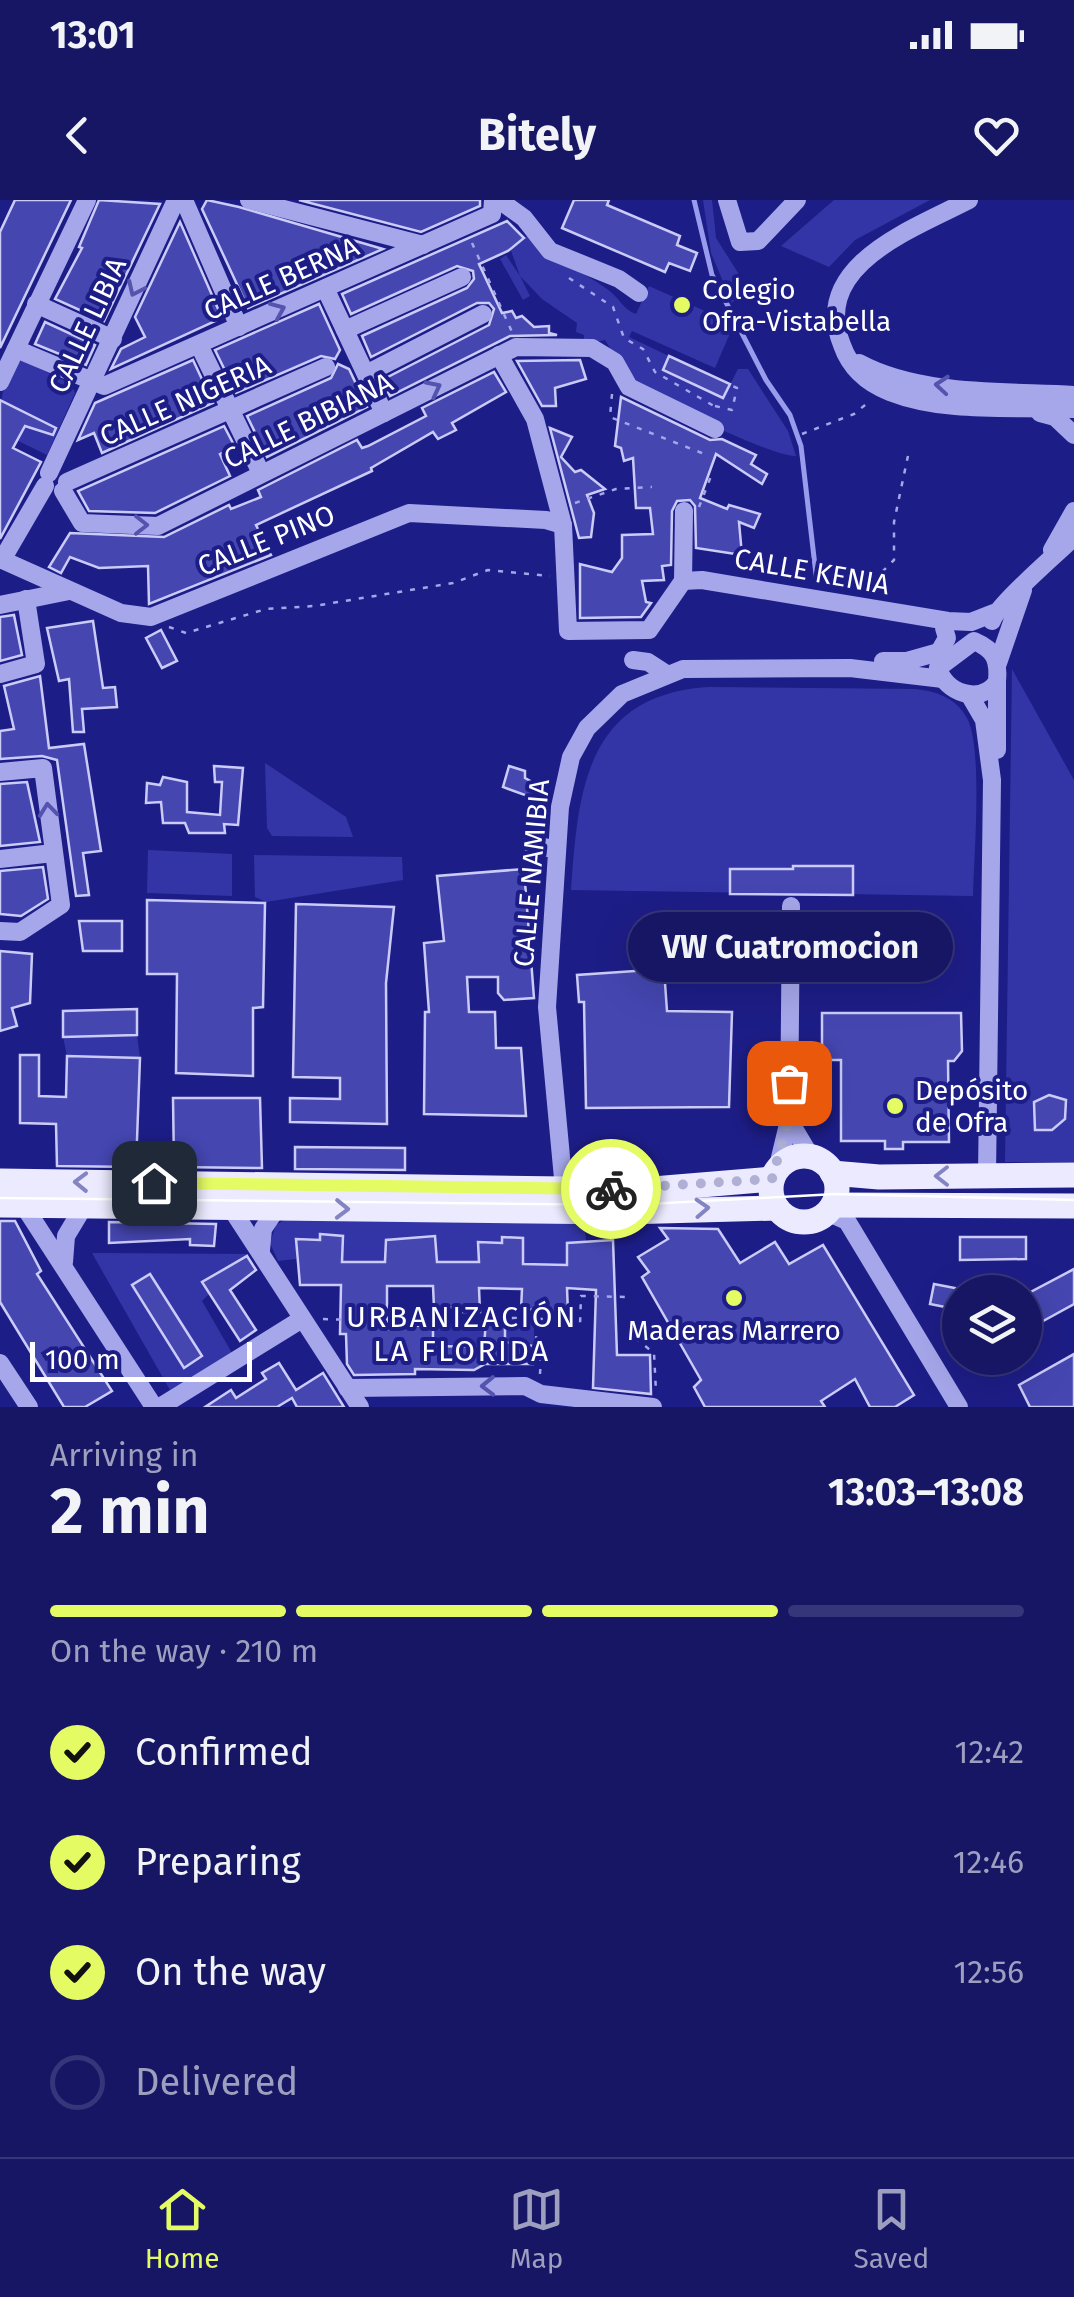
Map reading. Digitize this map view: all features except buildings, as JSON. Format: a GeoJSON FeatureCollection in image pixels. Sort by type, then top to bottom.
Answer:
{"type":"FeatureCollection","features":[{"type":"Feature","properties":{"kind":"main road"},"geometry":{"type":"LineString","coordinates":[[6,1187],[653,1189],[775,1174],[793,1158],[811,1157],[832,1172],[1074,1175]]}},
{"type":"Feature","properties":{"kind":"main road"},"geometry":{"type":"LineString","coordinates":[[830,1208],[836,1185],[832,1172]]}},
{"type":"Feature","properties":{"kind":"main road"},"geometry":{"type":"LineString","coordinates":[[775,1174],[777,1208]]}},
{"type":"Feature","properties":{"kind":"main road"},"geometry":{"type":"LineString","coordinates":[[6,1187],[84,1206],[624,1212],[777,1208],[801,1222],[830,1208],[1074,1206]]}},
{"type":"Feature","properties":{"kind":"street"},"geometry":{"type":"LineString","coordinates":[[0,382],[87,200]]}},
{"type":"Feature","properties":{"kind":"street","name":"CALLE LIBIA"},"geometry":{"type":"LineString","coordinates":[[1,560],[56,483],[92,384],[176,200]]}},
{"type":"Feature","properties":{"kind":"street"},"geometry":{"type":"LineString","coordinates":[[184,200],[238,327]]}},
{"type":"Feature","properties":{"kind":"street"},"geometry":{"type":"LineString","coordinates":[[248,200],[424,245]]}},
{"type":"Feature","properties":{"kind":"street"},"geometry":{"type":"LineString","coordinates":[[727,200],[740,242],[758,241],[797,200]]}},
{"type":"Feature","properties":{"kind":"street"},"geometry":{"type":"LineString","coordinates":[[968,200],[880,248],[854,268],[837,298],[835,314],[846,355],[854,368],[877,386],[934,402],[1074,409]]}},
{"type":"Feature","properties":{"kind":"street"},"geometry":{"type":"LineString","coordinates":[[495,205],[524,218],[550,251],[618,278],[639,293]]}},
{"type":"Feature","properties":{"kind":"street","name":"CALLE BERNA"},"geometry":{"type":"LineString","coordinates":[[92,384],[104,386],[326,290],[464,226],[495,205]]}},
{"type":"Feature","properties":{"kind":"street"},"geometry":{"type":"LineString","coordinates":[[345,330],[462,278]]}},
{"type":"Feature","properties":{"kind":"street"},"geometry":{"type":"LineString","coordinates":[[326,290],[384,413]]}},
{"type":"Feature","properties":{"kind":"street"},"geometry":{"type":"LineString","coordinates":[[36,304],[113,340]]}},
{"type":"Feature","properties":{"kind":"street"},"geometry":{"type":"LineString","coordinates":[[366,374],[483,314]]}},
{"type":"Feature","properties":{"kind":"street"},"geometry":{"type":"LineString","coordinates":[[198,344],[261,474]]}},
{"type":"Feature","properties":{"kind":"street","name":"CALLE BIBIANA"},"geometry":{"type":"LineString","coordinates":[[56,483],[82,524],[158,526],[518,347],[592,348],[615,362],[629,387],[715,430]]}},
{"type":"Feature","properties":{"kind":"street"},"geometry":{"type":"LineString","coordinates":[[16,350],[92,384]]}},
{"type":"Feature","properties":{"kind":"street"},"geometry":{"type":"LineString","coordinates":[[498,355],[535,419],[561,517],[568,631],[649,630],[683,581],[684,511]]}},
{"type":"Feature","properties":{"kind":"street"},"geometry":{"type":"LineString","coordinates":[[846,355],[896,378],[998,390],[1031,398],[1074,398]]}},
{"type":"Feature","properties":{"kind":"street","name":"CALLE NIGERIA"},"geometry":{"type":"LineString","coordinates":[[56,483],[326,367]]}},
{"type":"Feature","properties":{"kind":"street"},"geometry":{"type":"LineString","coordinates":[[1010,406],[1055,416],[1074,435]]}},
{"type":"Feature","properties":{"kind":"street","name":"CALLE PINO"},"geometry":{"type":"LineString","coordinates":[[1,560],[121,614],[160,613],[409,513],[546,520],[561,517]]}},
{"type":"Feature","properties":{"kind":"street"},"geometry":{"type":"LineString","coordinates":[[941,623],[971,622],[994,613],[1024,590],[1071,529]]}},
{"type":"Feature","properties":{"kind":"street","name":"CALLE KENIA"},"geometry":{"type":"LineString","coordinates":[[683,581],[702,580],[941,623],[974,641]]}},
{"type":"Feature","properties":{"kind":"street"},"geometry":{"type":"LineString","coordinates":[[970,696],[986,694],[998,673],[1024,590]]}},
{"type":"Feature","properties":{"kind":"street"},"geometry":{"type":"LineString","coordinates":[[0,605],[74,591]]}},
{"type":"Feature","properties":{"kind":"street"},"geometry":{"type":"LineString","coordinates":[[0,674],[36,664],[26,600]]}},
{"type":"Feature","properties":{"kind":"street"},"geometry":{"type":"LineString","coordinates":[[946,665],[974,641],[994,613]]}},
{"type":"Feature","properties":{"kind":"street"},"geometry":{"type":"LineString","coordinates":[[941,623],[955,638],[946,665]]}},
{"type":"Feature","properties":{"kind":"street","name":"CALLE NAMIBIA"},"geometry":{"type":"LineString","coordinates":[[850,668],[930,656],[946,644],[941,623]]}},
{"type":"Feature","properties":{"kind":"street"},"geometry":{"type":"LineString","coordinates":[[974,641],[994,653],[998,673],[997,753],[992,780]]}},
{"type":"Feature","properties":{"kind":"street"},"geometry":{"type":"LineString","coordinates":[[632,660],[648,662],[666,673]]}},
{"type":"Feature","properties":{"kind":"street"},"geometry":{"type":"LineString","coordinates":[[946,665],[984,720],[992,780],[986,1176]]}},
{"type":"Feature","properties":{"kind":"street","name":"CALLE NAMIBIA"},"geometry":{"type":"LineString","coordinates":[[564,1190],[547,1007],[565,781],[582,736],[622,694],[666,673],[699,667],[898,672],[946,665]]}},
{"type":"Feature","properties":{"kind":"street"},"geometry":{"type":"LineString","coordinates":[[0,772],[44,768],[62,905],[20,932],[0,931]]}},
{"type":"Feature","properties":{"kind":"street"},"geometry":{"type":"LineString","coordinates":[[531,844],[557,850]]}},
{"type":"Feature","properties":{"kind":"street"},"geometry":{"type":"LineString","coordinates":[[0,858],[53,852]]}},
{"type":"Feature","properties":{"kind":"street"},"geometry":{"type":"LineString","coordinates":[[775,1174],[788,1120],[791,906]]}},
{"type":"Feature","properties":{"kind":"street"},"geometry":{"type":"LineString","coordinates":[[788,1120],[811,1157]]}},
{"type":"Feature","properties":{"kind":"street"},"geometry":{"type":"LineString","coordinates":[[6,1187],[64,1263],[157,1407],[302,1319]]}},
{"type":"Feature","properties":{"kind":"street"},"geometry":{"type":"LineString","coordinates":[[64,1263],[66,1236],[84,1206]]}},
{"type":"Feature","properties":{"kind":"street"},"geometry":{"type":"LineString","coordinates":[[231,1208],[360,1407]]}},
{"type":"Feature","properties":{"kind":"street"},"geometry":{"type":"LineString","coordinates":[[260,1250],[263,1229],[277,1208]]}},
{"type":"Feature","properties":{"kind":"street"},"geometry":{"type":"LineString","coordinates":[[830,1208],[847,1221],[959,1407]]}},
{"type":"Feature","properties":{"kind":"street"},"geometry":{"type":"LineString","coordinates":[[0,1363],[30,1407]]}},
{"type":"Feature","properties":{"kind":"street"},"geometry":{"type":"LineString","coordinates":[[347,1388],[525,1386],[538,1393],[653,1407]]}},
{"type":"Feature","properties":{"kind":"street"},"geometry":{"type":"LineString","coordinates":[[402,1407],[404,1387]]}},
{"type":"Feature","properties":{"kind":"path"},"geometry":{"type":"LineString","coordinates":[[464,226],[518,347]]}},
{"type":"Feature","properties":{"kind":"path"},"geometry":{"type":"LineString","coordinates":[[558,270],[613,306],[624,338],[642,349],[656,372],[714,406],[732,410],[737,388],[730,385]]}},
{"type":"Feature","properties":{"kind":"path"},"geometry":{"type":"LineString","coordinates":[[802,434],[854,414],[870,402],[877,386]]}},
{"type":"Feature","properties":{"kind":"path"},"geometry":{"type":"LineString","coordinates":[[714,406],[726,430],[715,430]]}},
{"type":"Feature","properties":{"kind":"path"},"geometry":{"type":"LineString","coordinates":[[610,418],[708,455]]}},
{"type":"Feature","properties":{"kind":"path"},"geometry":{"type":"LineString","coordinates":[[872,609],[873,600],[862,594],[877,582],[885,564],[894,560],[894,522],[909,451]]}},
{"type":"Feature","properties":{"kind":"path"},"geometry":{"type":"LineString","coordinates":[[684,511],[698,509],[713,471]]}},
{"type":"Feature","properties":{"kind":"path"},"geometry":{"type":"LineString","coordinates":[[561,517],[616,489],[652,487]]}},
{"type":"Feature","properties":{"kind":"path"},"geometry":{"type":"LineString","coordinates":[[160,613],[174,632],[186,633],[266,609],[314,606],[453,583],[488,570],[566,579]]}},
{"type":"Feature","properties":{"kind":"path"},"geometry":{"type":"LineString","coordinates":[[538,1393],[542,1338],[536,1340],[537,1326],[580,1325],[581,1296],[628,1297]]}},
{"type":"Feature","properties":{"kind":"path"},"geometry":{"type":"LineString","coordinates":[[302,1319],[484,1324],[484,1317],[544,1318],[544,1326]]}},
{"type":"Feature","properties":{"kind":"path"},"geometry":{"type":"LineString","coordinates":[[635,1338],[654,1353],[658,1385],[653,1407]]}},
{"type":"Feature","properties":{"kind":"shaded area"},"geometry":{"type":"Polygon","coordinates":[[[703,200],[712,200],[716,238],[740,276],[742,290],[732,303],[711,253],[703,200]]]}},
{"type":"Feature","properties":{"kind":"shaded area"},"geometry":{"type":"Polygon","coordinates":[[[834,200],[930,200],[855,240],[829,267],[781,246],[834,200]]]}},
{"type":"Feature","properties":{"kind":"shaded area"},"geometry":{"type":"Polygon","coordinates":[[[528,236],[546,252],[607,289],[636,314],[649,286],[734,324],[715,368],[632,331],[629,337],[669,356],[663,370],[723,398],[738,369],[748,369],[788,431],[796,456],[742,439],[637,386],[605,340],[584,344],[584,335],[576,332],[577,323],[542,299],[520,276],[509,245],[528,236]]]}},
{"type":"Feature","properties":{"kind":"shaded area"},"geometry":{"type":"Polygon","coordinates":[[[506,255],[530,296],[523,300],[500,259],[506,255]]]}},
{"type":"Feature","properties":{"kind":"shaded area"},"geometry":{"type":"Polygon","coordinates":[[[22,360],[71,384],[75,393],[47,455],[0,432],[5,384],[22,360]]]}},
{"type":"Feature","properties":{"kind":"shaded area"},"geometry":{"type":"Polygon","coordinates":[[[1012,669],[1074,780],[1074,1162],[1005,1162],[1012,669]]]}},
{"type":"Feature","properties":{"kind":"shaded area"},"geometry":{"type":"Polygon","coordinates":[[[708,687],[915,689],[951,701],[967,718],[975,753],[973,896],[571,890],[585,785],[596,755],[612,729],[636,708],[667,694],[708,687]]]}},
{"type":"Feature","properties":{"kind":"shaded area"},"geometry":{"type":"Polygon","coordinates":[[[265,763],[346,817],[353,837],[272,836],[267,828],[265,763]]]}},
{"type":"Feature","properties":{"kind":"shaded area"},"geometry":{"type":"Polygon","coordinates":[[[148,850],[232,854],[232,896],[147,893],[148,850]]]}},
{"type":"Feature","properties":{"kind":"shaded area"},"geometry":{"type":"Polygon","coordinates":[[[254,855],[402,857],[403,880],[266,902],[255,897],[254,855]]]}},
{"type":"Feature","properties":{"kind":"shaded area"},"geometry":{"type":"Polygon","coordinates":[[[137,1035],[140,1058],[67,1056],[63,1037],[137,1035]]]}},
{"type":"Feature","properties":{"kind":"shaded area"},"geometry":{"type":"Polygon","coordinates":[[[286,1219],[585,1223],[587,1269],[508,1264],[508,1259],[523,1258],[523,1239],[503,1237],[502,1243],[478,1242],[479,1261],[495,1263],[421,1263],[436,1256],[435,1241],[386,1240],[385,1260],[407,1261],[366,1266],[365,1262],[326,1262],[342,1240],[297,1239],[296,1259],[278,1261],[270,1243],[276,1225],[286,1219]]]}},
{"type":"Feature","properties":{"kind":"shaded area"},"geometry":{"type":"Polygon","coordinates":[[[92,1253],[249,1254],[202,1301],[232,1353],[170,1390],[92,1253]]]}},
{"type":"Feature","properties":{"kind":"shaded area"},"geometry":{"type":"Polygon","coordinates":[[[486,1320],[534,1321],[534,1346],[448,1350],[419,1343],[433,1343],[433,1323],[485,1326],[486,1320]]]}},
{"type":"Feature","properties":{"kind":"waterway"},"geometry":{"type":"LineString","coordinates":[[694,200],[712,275],[766,380],[790,415],[801,446],[817,583]]}},
{"type":"Feature","properties":{"kind":"tram line"},"geometry":{"type":"LineString","coordinates":[[0,1198],[630,1205],[836,1194],[1074,1200]]}},
{"type":"Feature","properties":{"kind":"way so far"},"geometry":{"type":"LineString","coordinates":[[611,1189],[772,1179],[788,1120],[789,1083]]}},
{"type":"Feature","properties":{"kind":"place","name":"Colegio Ofra-Vistabella"},"geometry":{"type":"Point","coordinates":[682,305]}},
{"type":"Feature","properties":{"kind":"place","name":"VW Cuatromocion"},"geometry":{"type":"Point","coordinates":[789,1083]}},
{"type":"Feature","properties":{"kind":"place","name":"Depósito de Ofra"},"geometry":{"type":"Point","coordinates":[895,1106]}},
{"type":"Feature","properties":{"kind":"place","name":"Maderas Marrero"},"geometry":{"type":"Point","coordinates":[734,1298]}},
{"type":"Feature","properties":{"kind":"district","name":"URBANIZACIÓN LA FLORIDA"},"geometry":{"type":"Point","coordinates":[462,1334]}},
{"type":"Feature","properties":{"kind":"route"},"geometry":{"type":"LineString","coordinates":[[154,1183],[611,1189]]}}]}
